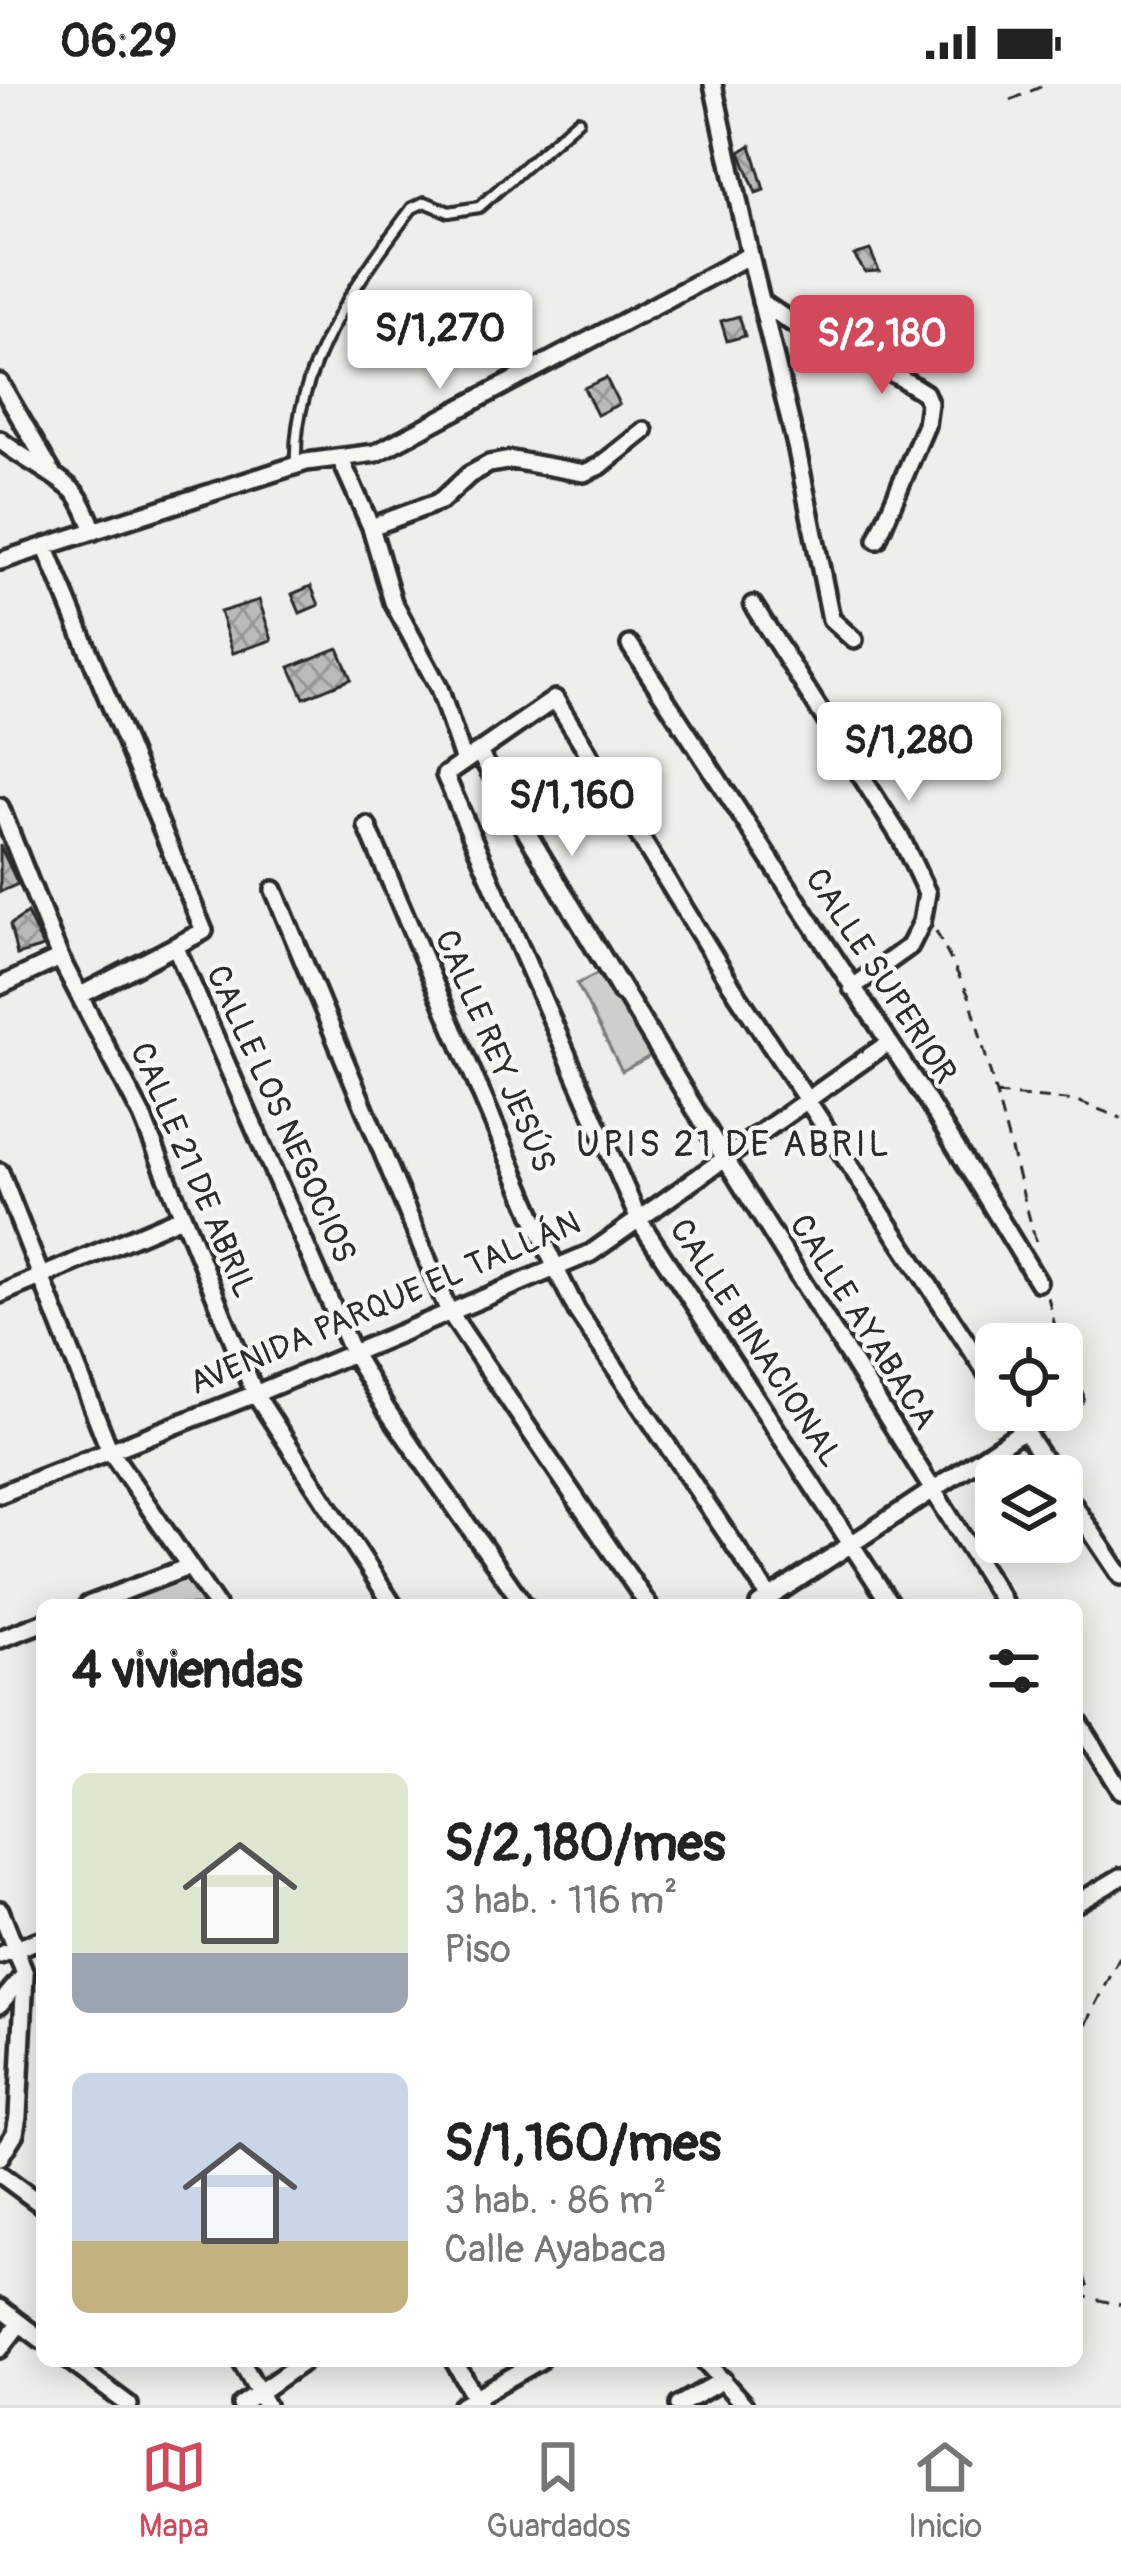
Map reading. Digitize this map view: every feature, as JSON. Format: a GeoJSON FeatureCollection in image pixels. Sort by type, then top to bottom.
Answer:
{"type":"FeatureCollection","features":[{"type":"Feature","properties":{"kind":"street"},"geometry":{"type":"LineString","coordinates":[[713,84],[831,619],[854,640]]}},
{"type":"Feature","properties":{"kind":"street"},"geometry":{"type":"LineString","coordinates":[[0,561],[296,465],[376,453],[750,255]]}},
{"type":"Feature","properties":{"kind":"street"},"geometry":{"type":"LineString","coordinates":[[761,302],[823,343],[896,375],[926,394],[926,425],[877,540]]}},
{"type":"Feature","properties":{"kind":"street"},"geometry":{"type":"LineString","coordinates":[[0,382],[56,479]]}},
{"type":"Feature","properties":{"kind":"street"},"geometry":{"type":"LineString","coordinates":[[371,527],[441,501],[489,464],[512,460],[584,473],[600,466],[644,430]]}},
{"type":"Feature","properties":{"kind":"street"},"geometry":{"type":"LineString","coordinates":[[0,440],[75,493],[94,531]]}},
{"type":"Feature","properties":{"kind":"street"},"geometry":{"type":"LineString","coordinates":[[341,460],[371,527],[393,602],[471,754],[622,992]]}},
{"type":"Feature","properties":{"kind":"street"},"geometry":{"type":"LineString","coordinates":[[45,546],[204,931],[81,995]]}},
{"type":"Feature","properties":{"kind":"street"},"geometry":{"type":"LineString","coordinates":[[753,605],[902,841],[927,893],[910,946],[852,988]]}},
{"type":"Feature","properties":{"kind":"street","name":"CALLE SUPERIOR"},"geometry":{"type":"LineString","coordinates":[[629,645],[1043,1288]]}},
{"type":"Feature","properties":{"kind":"street"},"geometry":{"type":"LineString","coordinates":[[471,754],[555,699],[732,986],[975,1356]]}},
{"type":"Feature","properties":{"kind":"street","name":"CALLE BINACIONAL"},"geometry":{"type":"LineString","coordinates":[[471,754],[445,775],[639,1220],[887,1599]]}},
{"type":"Feature","properties":{"kind":"street","name":"CALLE AYABACA"},"geometry":{"type":"LineString","coordinates":[[471,754],[1001,1599]]}},
{"type":"Feature","properties":{"kind":"street","name":"CALLE 21 DE ABRIL"},"geometry":{"type":"LineString","coordinates":[[0,807],[60,958],[142,1116],[255,1394],[389,1599]]}},
{"type":"Feature","properties":{"kind":"street","name":"CALLE REY JESÚS"},"geometry":{"type":"LineString","coordinates":[[367,826],[577,1311],[764,1599]]}},
{"type":"Feature","properties":{"kind":"street"},"geometry":{"type":"LineString","coordinates":[[274,890],[448,1310],[644,1599]]}},
{"type":"Feature","properties":{"kind":"street","name":"CALLE LOS NEGOCIOS"},"geometry":{"type":"LineString","coordinates":[[176,948],[352,1352],[386,1409],[520,1599]]}},
{"type":"Feature","properties":{"kind":"street"},"geometry":{"type":"LineString","coordinates":[[0,986],[60,958]]}},
{"type":"Feature","properties":{"kind":"street","name":"AVENIDA PARQUE EL TALLÁN"},"geometry":{"type":"LineString","coordinates":[[0,1494],[255,1394],[591,1253],[888,1043]]}},
{"type":"Feature","properties":{"kind":"street"},"geometry":{"type":"LineString","coordinates":[[0,1172],[109,1449],[212,1599]]}},
{"type":"Feature","properties":{"kind":"street"},"geometry":{"type":"LineString","coordinates":[[0,1294],[181,1217]]}},
{"type":"Feature","properties":{"kind":"street"},"geometry":{"type":"LineString","coordinates":[[768,1599],[1022,1431]]}},
{"type":"Feature","properties":{"kind":"street"},"geometry":{"type":"LineString","coordinates":[[1083,1519],[1121,1576]]}},
{"type":"Feature","properties":{"kind":"street"},"geometry":{"type":"LineString","coordinates":[[104,1599],[188,1567]]}},
{"type":"Feature","properties":{"kind":"street"},"geometry":{"type":"LineString","coordinates":[[0,1639],[36,1625]]}},
{"type":"Feature","properties":{"kind":"street"},"geometry":{"type":"LineString","coordinates":[[1083,1730],[1121,1790]]}},
{"type":"Feature","properties":{"kind":"street"},"geometry":{"type":"LineString","coordinates":[[1083,1899],[1121,1876]]}},
{"type":"Feature","properties":{"kind":"street"},"geometry":{"type":"LineString","coordinates":[[0,1910],[8,1952],[25,1974],[18,2116],[15,2133],[0,2157]]}},
{"type":"Feature","properties":{"kind":"street"},"geometry":{"type":"LineString","coordinates":[[0,2004],[25,1974]]}},
{"type":"Feature","properties":{"kind":"street"},"geometry":{"type":"LineString","coordinates":[[0,2174],[36,2201]]}},
{"type":"Feature","properties":{"kind":"street"},"geometry":{"type":"LineString","coordinates":[[0,2308],[36,2335]]}},
{"type":"Feature","properties":{"kind":"street"},"geometry":{"type":"LineString","coordinates":[[0,2349],[20,2323]]}},
{"type":"Feature","properties":{"kind":"street"},"geometry":{"type":"LineString","coordinates":[[78,2367],[129,2405]]}},
{"type":"Feature","properties":{"kind":"street"},"geometry":{"type":"LineString","coordinates":[[244,2367],[262,2399]]}},
{"type":"Feature","properties":{"kind":"street"},"geometry":{"type":"LineString","coordinates":[[241,2405],[262,2399],[297,2367]]}},
{"type":"Feature","properties":{"kind":"street"},"geometry":{"type":"LineString","coordinates":[[457,2367],[472,2403],[529,2367]]}},
{"type":"Feature","properties":{"kind":"street"},"geometry":{"type":"LineString","coordinates":[[711,2367],[744,2405]]}},
{"type":"Feature","properties":{"kind":"street"},"geometry":{"type":"LineString","coordinates":[[679,2405],[723,2380]]}},
{"type":"Feature","properties":{"kind":"lane"},"geometry":{"type":"LineString","coordinates":[[296,465],[304,398],[318,358],[335,323],[412,208],[425,202],[449,212],[478,207],[578,120]]}},
{"type":"Feature","properties":{"kind":"path"},"geometry":{"type":"LineString","coordinates":[[1011,100],[1047,84]]}},
{"type":"Feature","properties":{"kind":"path"},"geometry":{"type":"LineString","coordinates":[[924,908],[970,998],[1040,1258]]}},
{"type":"Feature","properties":{"kind":"path"},"geometry":{"type":"LineString","coordinates":[[994,1094],[1077,1101],[1121,1118]]}},
{"type":"Feature","properties":{"kind":"path"},"geometry":{"type":"LineString","coordinates":[[1043,1288],[1053,1323]]}},
{"type":"Feature","properties":{"kind":"path"},"geometry":{"type":"LineString","coordinates":[[1083,2031],[1121,1955]]}},
{"type":"Feature","properties":{"kind":"path"},"geometry":{"type":"LineString","coordinates":[[1083,2273],[1091,2296]]}},
{"type":"Feature","properties":{"kind":"path"},"geometry":{"type":"LineString","coordinates":[[1083,2295],[1121,2305]]}},
{"type":"Feature","properties":{"kind":"shaded area"},"geometry":{"type":"Polygon","coordinates":[[[609,968],[654,1054],[622,1071],[577,984],[609,968]]]}},
{"type":"Feature","properties":{"kind":"shaded area"},"geometry":{"type":"Polygon","coordinates":[[[183,1564],[204,1599],[109,1599],[183,1564]]]}},
{"type":"Feature","properties":{"kind":"building"},"geometry":{"type":"Polygon","coordinates":[[[751,145],[764,190],[756,193],[740,152],[751,145]]]}},
{"type":"Feature","properties":{"kind":"building"},"geometry":{"type":"Polygon","coordinates":[[[870,250],[879,271],[865,272],[854,255],[870,250]]]}},
{"type":"Feature","properties":{"kind":"building"},"geometry":{"type":"Polygon","coordinates":[[[739,316],[745,336],[727,341],[721,321],[739,316]]]}},
{"type":"Feature","properties":{"kind":"building"},"geometry":{"type":"Polygon","coordinates":[[[606,378],[619,404],[597,415],[584,388],[606,378]]]}},
{"type":"Feature","properties":{"kind":"building"},"geometry":{"type":"Polygon","coordinates":[[[311,586],[319,605],[300,613],[292,594],[311,586]]]}},
{"type":"Feature","properties":{"kind":"building"},"geometry":{"type":"Polygon","coordinates":[[[259,600],[272,640],[233,653],[220,612],[259,600]]]}},
{"type":"Feature","properties":{"kind":"building"},"geometry":{"type":"Polygon","coordinates":[[[338,648],[351,679],[304,698],[290,667],[338,648]]]}},
{"type":"Feature","properties":{"kind":"building"},"geometry":{"type":"Polygon","coordinates":[[[0,845],[18,884],[0,892],[0,845]]]}},
{"type":"Feature","properties":{"kind":"building"},"geometry":{"type":"Polygon","coordinates":[[[27,913],[43,947],[17,955],[10,925],[27,913]]]}},
{"type":"Feature","properties":{"kind":"district","name":"UPIS 21 DE ABRIL"},"geometry":{"type":"Point","coordinates":[734,1144]}}]}
